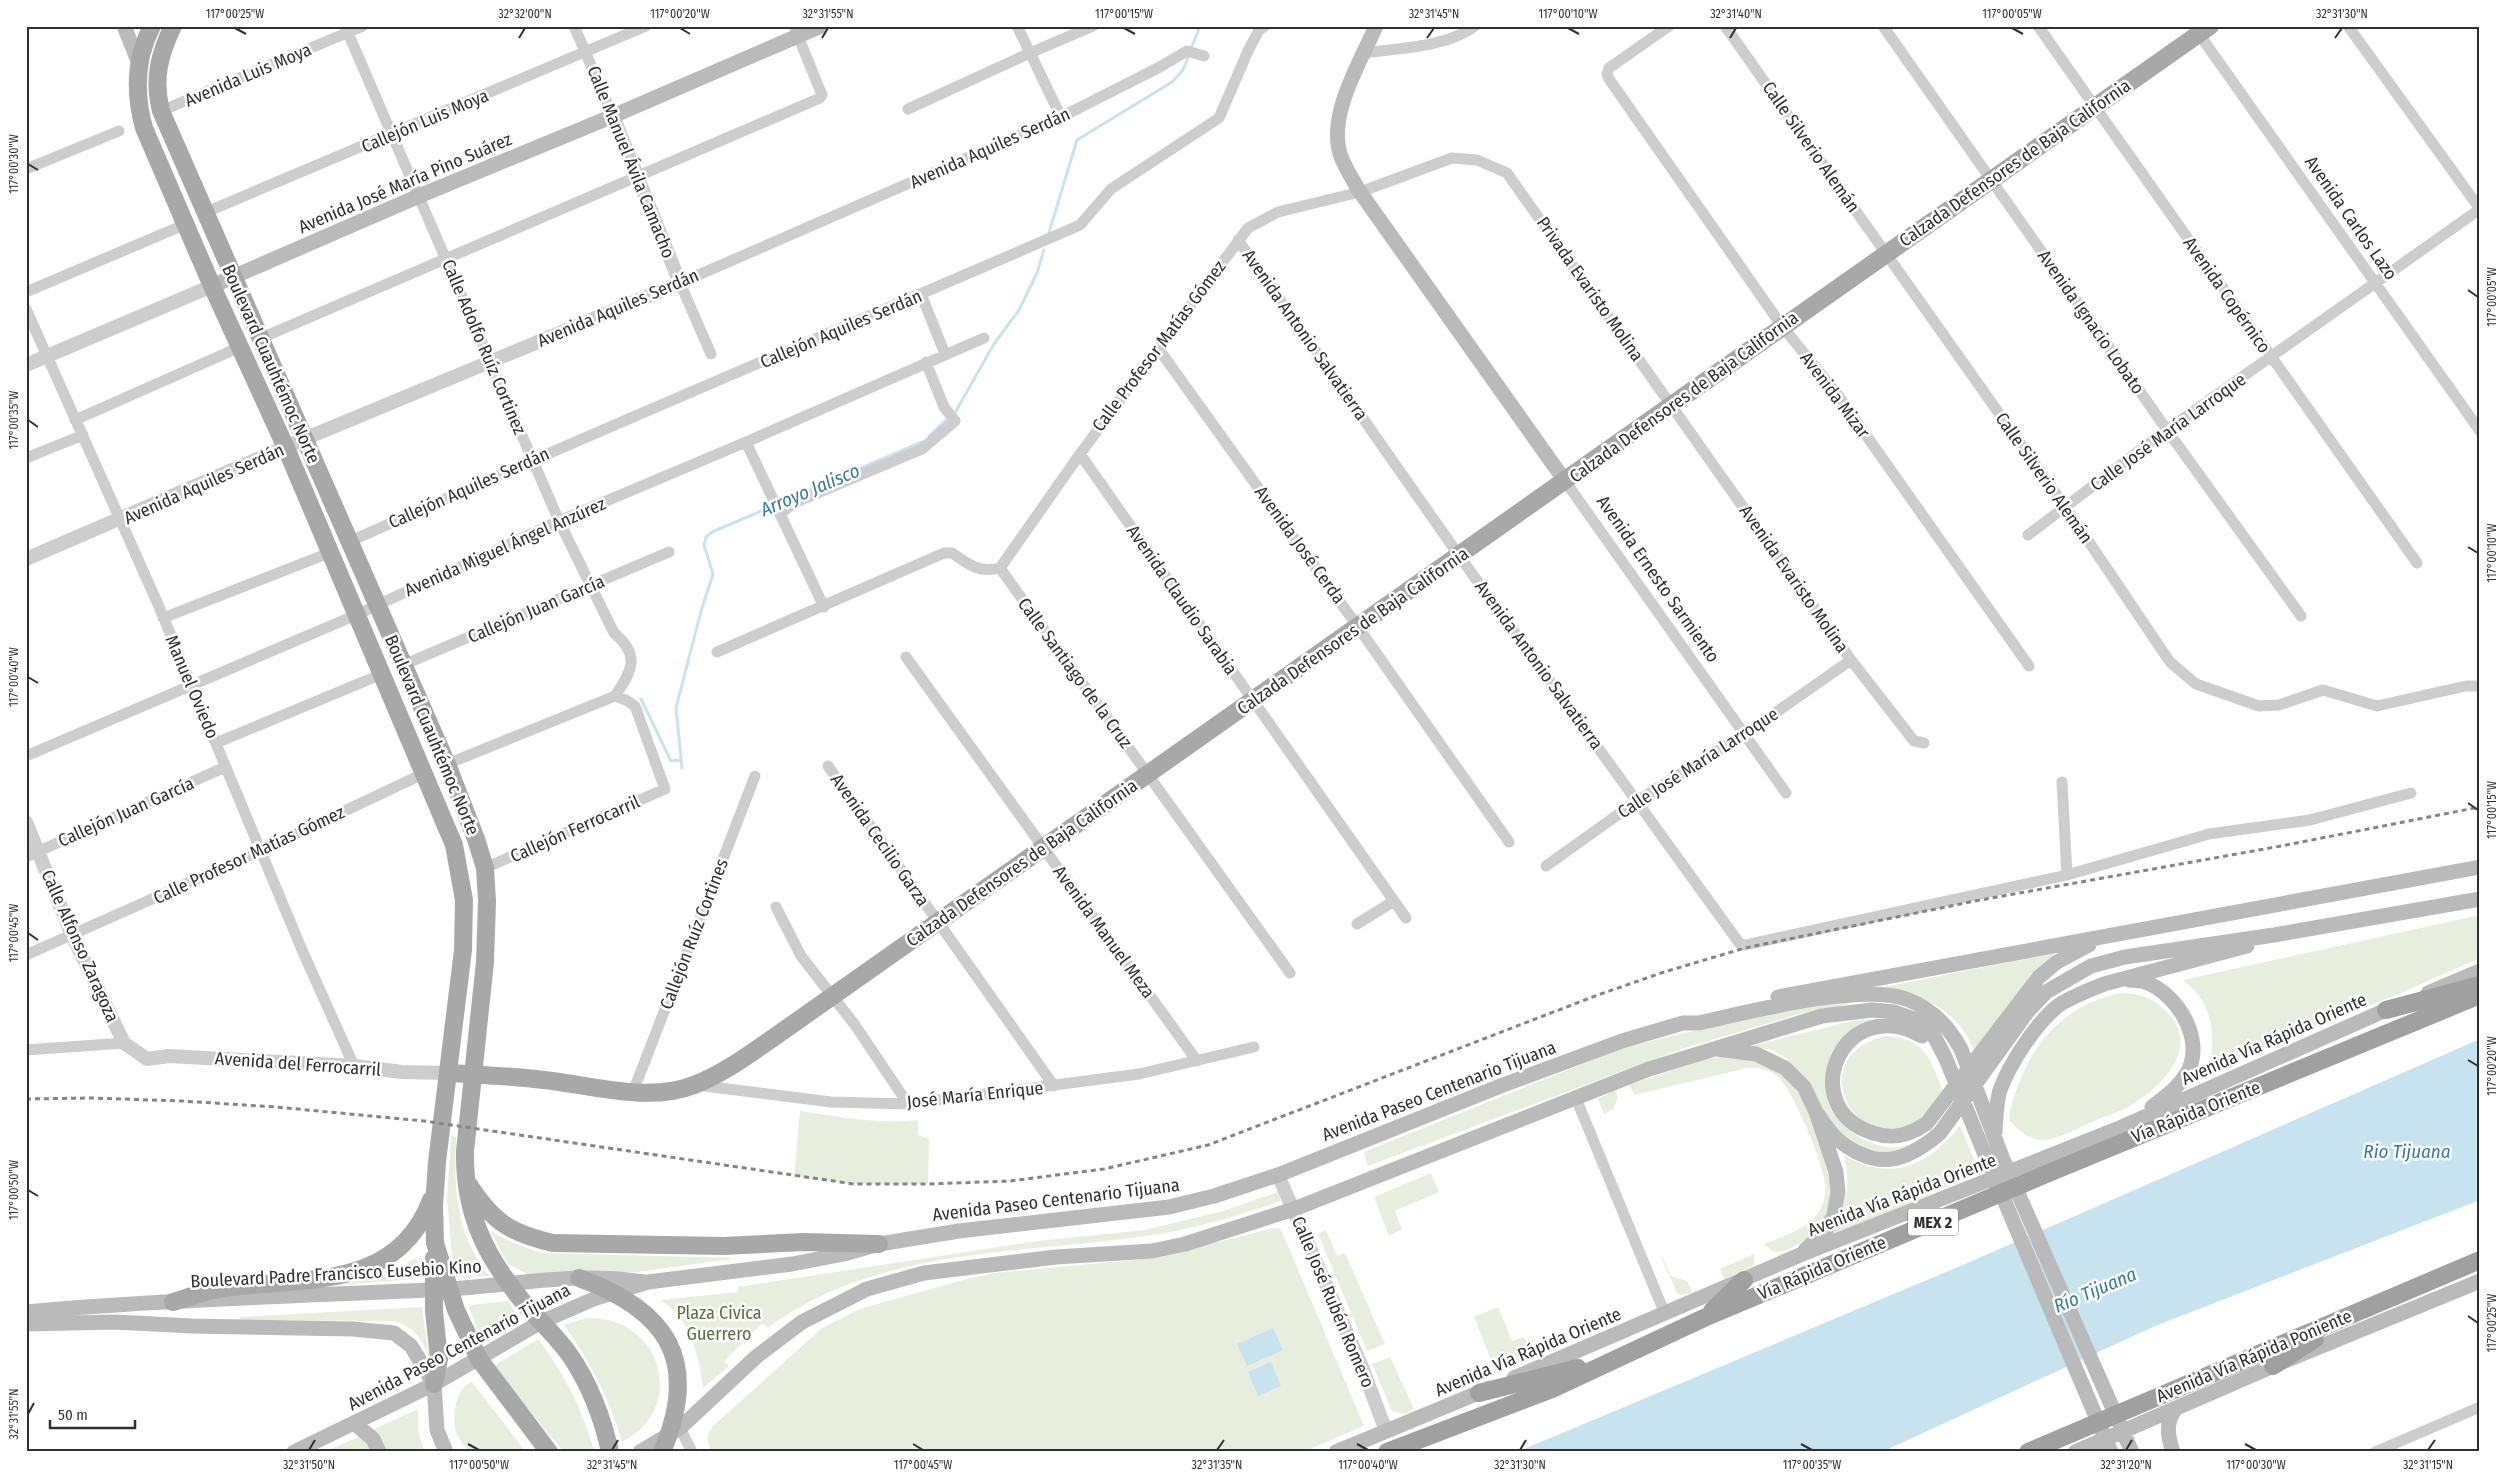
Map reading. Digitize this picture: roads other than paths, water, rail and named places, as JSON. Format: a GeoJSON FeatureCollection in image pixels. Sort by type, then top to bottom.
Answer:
{"type":"FeatureCollection","features":[{"type":"Feature","properties":{"kind":"highway"},"geometry":{"type":"LineString","coordinates":[[2386,1010],[2480,984]]}},
{"type":"Feature","properties":{"kind":"highway","name":"Vía Rápida Oriente"},"geometry":{"type":"LineString","coordinates":[[1387,1452],[1552,1389],[1704,1318],[2480,995]]}},
{"type":"Feature","properties":{"kind":"highway","name":"Avenida Vía Rápida Poniente"},"geometry":{"type":"LineString","coordinates":[[2028,1452],[2479,1260]]}},
{"type":"Feature","properties":{"kind":"highway"},"geometry":{"type":"LineString","coordinates":[[1704,1318],[1744,1280]]}},
{"type":"Feature","properties":{"kind":"highway"},"geometry":{"type":"LineString","coordinates":[[2273,1366],[2358,1312]]}},
{"type":"Feature","properties":{"kind":"highway"},"geometry":{"type":"LineString","coordinates":[[1479,1393],[1615,1360]]}},
{"type":"Feature","properties":{"kind":"main road"},"geometry":{"type":"LineString","coordinates":[[124,26],[138,62]]}},
{"type":"Feature","properties":{"kind":"main road","name":"Boulevard Cuauhtémoc Norte"},"geometry":{"type":"LineString","coordinates":[[152,26],[138,62],[138,102],[144,128],[212,286],[286,448],[454,845],[464,900],[463,950],[435,1190],[435,1243],[442,1289]]}},
{"type":"Feature","properties":{"kind":"main road","name":"Boulevard Cuauhtémoc Norte"},"geometry":{"type":"LineString","coordinates":[[172,26],[158,64],[157,95],[161,111],[259,339],[350,541],[447,764],[476,839],[484,868],[487,930],[464,1178],[476,1226],[490,1255],[508,1282],[569,1355],[586,1384],[598,1410],[610,1452]]}},
{"type":"Feature","properties":{"kind":"main road","name":"Avenida José María Pino Suárez"},"geometry":{"type":"LineString","coordinates":[[212,286],[419,196],[613,116],[796,31],[822,26]]}},
{"type":"Feature","properties":{"kind":"main road","name":"Avenida Ernesto Sarmiento"},"geometry":{"type":"LineString","coordinates":[[1376,26],[1342,104],[1338,121],[1340,154],[1360,192],[1565,481]]}},
{"type":"Feature","properties":{"kind":"main road","name":"Calzada Defensores de Baja California"},"geometry":{"type":"LineString","coordinates":[[448,1073],[519,1077],[633,1092],[673,1090],[694,1085],[730,1067],[1460,556],[1782,326],[2095,107],[2201,29]]}},
{"type":"Feature","properties":{"kind":"main road"},"geometry":{"type":"LineString","coordinates":[[1683,1023],[1700,1015],[1865,979],[2101,938],[2480,867]]}},
{"type":"Feature","properties":{"kind":"main road"},"geometry":{"type":"LineString","coordinates":[[1816,1112],[1836,1138],[1854,1150],[1884,1160],[1903,1158],[1926,1145],[1940,1133],[2028,1011],[2046,992],[2091,966],[2125,957],[2274,935],[2480,899]]}},
{"type":"Feature","properties":{"kind":"main road"},"geometry":{"type":"LineString","coordinates":[[1994,1139],[2000,1089],[2020,1051],[2039,1025],[2059,1006],[2084,992],[2120,980],[2237,950],[2274,935]]}},
{"type":"Feature","properties":{"kind":"main road"},"geometry":{"type":"LineString","coordinates":[[1946,1058],[1923,1036],[1908,1028],[1891,1024],[1875,1026],[1852,1039],[1836,1062],[1833,1075],[1836,1101],[1850,1122],[1872,1133],[1898,1136],[1918,1130],[1939,1109],[2014,1007],[2039,977],[2057,962],[2101,938]]}},
{"type":"Feature","properties":{"kind":"main road","name":"Avenida Vía Rápida Oriente"},"geometry":{"type":"LineString","coordinates":[[1336,1452],[1479,1393],[1800,1255],[2117,1129],[2386,1010],[2480,971]]}},
{"type":"Feature","properties":{"kind":"main road"},"geometry":{"type":"LineString","coordinates":[[2117,1129],[2174,1090],[2188,1072],[2192,1058],[2191,1033],[2176,1006],[2162,992],[2144,981],[2120,980]]}},
{"type":"Feature","properties":{"kind":"main road","name":"Avenida Paseo Centenario Tijuana"},"geometry":{"type":"LineString","coordinates":[[294,1452],[434,1384],[541,1322],[570,1308],[648,1282],[800,1263],[879,1244],[959,1231],[1169,1207],[1214,1196],[1278,1175],[1520,1079],[1622,1041],[1683,1023],[1699,1023],[1861,994],[1891,995],[1907,999],[1937,1016],[1950,1031],[1961,1049],[1994,1139],[1995,1160]]}},
{"type":"Feature","properties":{"kind":"main road"},"geometry":{"type":"LineString","coordinates":[[640,1452],[670,1439],[756,1357],[802,1322],[867,1289],[924,1273],[1056,1257],[1152,1251],[1217,1235],[1294,1209],[1470,1141],[1575,1096],[1713,1048],[1822,1016],[1872,1010],[1894,1012],[1917,1020],[1933,1034],[1953,1074],[1973,1127],[1995,1160],[2131,1451]]}},
{"type":"Feature","properties":{"kind":"main road"},"geometry":{"type":"LineString","coordinates":[[1713,1048],[1756,1054],[1785,1068],[1804,1087],[1816,1112],[1836,1172],[1838,1192],[1834,1215],[1826,1231],[1800,1255]]}},
{"type":"Feature","properties":{"kind":"main road"},"geometry":{"type":"LineString","coordinates":[[1995,1160],[2111,1452]]}},
{"type":"Feature","properties":{"kind":"main road"},"geometry":{"type":"LineString","coordinates":[[464,1178],[483,1207],[499,1221],[529,1237],[553,1243],[723,1246],[804,1242],[879,1244]]}},
{"type":"Feature","properties":{"kind":"main road"},"geometry":{"type":"LineString","coordinates":[[173,1302],[222,1288],[334,1276],[378,1264],[401,1248],[410,1238],[424,1217],[435,1190]]}},
{"type":"Feature","properties":{"kind":"main road"},"geometry":{"type":"LineString","coordinates":[[579,1278],[614,1293],[648,1315],[658,1325],[671,1346],[675,1366],[676,1393],[670,1439]]}},
{"type":"Feature","properties":{"kind":"main road","name":"Boulevard Padre Francisco Eusebio Kino"},"geometry":{"type":"LineString","coordinates":[[26,1312],[173,1302],[442,1289],[508,1282],[579,1278],[629,1279],[648,1282]]}},
{"type":"Feature","properties":{"kind":"main road","name":"Avenida Vía Rápida Poniente"},"geometry":{"type":"LineString","coordinates":[[2075,1452],[2273,1366],[2478,1286]]}},
{"type":"Feature","properties":{"kind":"main road"},"geometry":{"type":"LineString","coordinates":[[442,1289],[456,1310],[479,1359],[549,1452]]}},
{"type":"Feature","properties":{"kind":"main road"},"geometry":{"type":"LineString","coordinates":[[442,1289],[439,1359],[434,1384],[437,1430],[446,1452]]}},
{"type":"Feature","properties":{"kind":"main road"},"geometry":{"type":"LineString","coordinates":[[26,1324],[115,1322],[383,1331],[394,1334],[411,1346],[434,1384]]}},
{"type":"Feature","properties":{"kind":"main road"},"geometry":{"type":"LineString","coordinates":[[2173,1452],[2168,1427],[2170,1416],[2175,1410]]}},
{"type":"Feature","properties":{"kind":"main road"},"geometry":{"type":"LineString","coordinates":[[354,1423],[373,1439],[379,1452]]}},
{"type":"Feature","properties":{"kind":"street","name":"Avenida Luis Moya"},"geometry":{"type":"LineString","coordinates":[[161,111],[347,30],[363,26]]}},
{"type":"Feature","properties":{"kind":"street","name":"Calle Manuel Ávila Camacho"},"geometry":{"type":"LineString","coordinates":[[574,26],[711,354]]}},
{"type":"Feature","properties":{"kind":"street","name":"Callejón Luis Moya"},"geometry":{"type":"LineString","coordinates":[[204,213],[646,26]]}},
{"type":"Feature","properties":{"kind":"street"},"geometry":{"type":"LineString","coordinates":[[1016,26],[1061,117]]}},
{"type":"Feature","properties":{"kind":"street"},"geometry":{"type":"LineString","coordinates":[[908,109],[1093,26]]}},
{"type":"Feature","properties":{"kind":"street"},"geometry":{"type":"LineString","coordinates":[[1364,53],[1418,46],[1448,39],[1474,26]]}},
{"type":"Feature","properties":{"kind":"street","name":"Avenida Mizar"},"geometry":{"type":"LineString","coordinates":[[1669,26],[1609,68],[1607,74],[1782,326],[1837,394],[2029,666]]}},
{"type":"Feature","properties":{"kind":"street","name":"Calle Silverio Alemán"},"geometry":{"type":"LineString","coordinates":[[1725,26],[2066,508],[2170,662],[2196,684],[2259,706],[2278,706],[2323,690],[2377,706],[2410,697],[2466,686],[2480,686]]}},
{"type":"Feature","properties":{"kind":"street","name":"Avenida Ignacio Lobato"},"geometry":{"type":"LineString","coordinates":[[1883,26],[2301,616]]}},
{"type":"Feature","properties":{"kind":"street","name":"Avenida Copérnico"},"geometry":{"type":"LineString","coordinates":[[2038,26],[2417,563]]}},
{"type":"Feature","properties":{"kind":"street"},"geometry":{"type":"LineString","coordinates":[[2348,26],[2480,209]]}},
{"type":"Feature","properties":{"kind":"street","name":"Callejón Aquiles Serdán"},"geometry":{"type":"LineString","coordinates":[[350,541],[532,460],[1080,225],[1111,189],[1218,119],[1248,51],[1262,28]]}},
{"type":"Feature","properties":{"kind":"street","name":"Avenida Carlos Lazo"},"geometry":{"type":"LineString","coordinates":[[2201,29],[2375,284],[2480,431]]}},
{"type":"Feature","properties":{"kind":"street","name":"Calle Adolfo Ruíz Cortinez"},"geometry":{"type":"LineString","coordinates":[[347,30],[394,134],[559,521],[614,632],[625,642],[632,657],[629,674],[615,696]]}},
{"type":"Feature","properties":{"kind":"street"},"geometry":{"type":"LineString","coordinates":[[259,339],[822,97],[796,31]]}},
{"type":"Feature","properties":{"kind":"street","name":"Avenida Aquiles Serdán"},"geometry":{"type":"LineString","coordinates":[[26,559],[304,439],[680,282],[1061,117],[1158,68],[1195,53]]}},
{"type":"Feature","properties":{"kind":"street"},"geometry":{"type":"LineString","coordinates":[[26,169],[119,131]]}},
{"type":"Feature","properties":{"kind":"street","name":"Calle Profesor Matías Gómez"},"geometry":{"type":"LineString","coordinates":[[1000,568],[1080,454],[1248,228],[1278,212],[1360,192],[1452,158],[1477,160],[1507,172]]}},
{"type":"Feature","properties":{"kind":"street","name":"Privada Evaristo Molina"},"geometry":{"type":"LineString","coordinates":[[1507,172],[1672,406]]}},
{"type":"Feature","properties":{"kind":"street","name":"Calle José María Larroque"},"geometry":{"type":"LineString","coordinates":[[2028,535],[2168,430],[2480,209]]}},
{"type":"Feature","properties":{"kind":"street"},"geometry":{"type":"LineString","coordinates":[[26,292],[186,224]]}},
{"type":"Feature","properties":{"kind":"street","name":"Avenida Antonio Salvatierra"},"geometry":{"type":"LineString","coordinates":[[1238,240],[1460,556],[1737,942],[1745,945],[2067,874]]}},
{"type":"Feature","properties":{"kind":"street","name":"Avenida José María Pino Suárez"},"geometry":{"type":"LineString","coordinates":[[26,365],[212,286]]}},
{"type":"Feature","properties":{"kind":"street"},"geometry":{"type":"LineString","coordinates":[[921,294],[944,354]]}},
{"type":"Feature","properties":{"kind":"street","name":"Manuel Oviedo"},"geometry":{"type":"LineString","coordinates":[[26,309],[163,618],[260,851],[354,1066]]}},
{"type":"Feature","properties":{"kind":"street","name":"Avenida Miguel Ángel Anzúrez"},"geometry":{"type":"LineString","coordinates":[[26,756],[356,615],[559,521],[984,338]]}},
{"type":"Feature","properties":{"kind":"street"},"geometry":{"type":"LineString","coordinates":[[76,420],[240,347]]}},
{"type":"Feature","properties":{"kind":"street","name":"Avenida José Cerda"},"geometry":{"type":"LineString","coordinates":[[1158,348],[1358,627],[1508,842]]}},
{"type":"Feature","properties":{"kind":"street"},"geometry":{"type":"LineString","coordinates":[[780,513],[794,503],[922,449],[955,422],[946,410],[926,362]]}},
{"type":"Feature","properties":{"kind":"street","name":"Avenida Evaristo Molina"},"geometry":{"type":"LineString","coordinates":[[1672,406],[1851,660],[1914,741],[1924,743]]}},
{"type":"Feature","properties":{"kind":"street"},"geometry":{"type":"LineString","coordinates":[[26,458],[83,435]]}},
{"type":"Feature","properties":{"kind":"street"},"geometry":{"type":"LineString","coordinates":[[746,442],[824,607]]}},
{"type":"Feature","properties":{"kind":"street","name":"Avenida Claudio Sarabia"},"geometry":{"type":"LineString","coordinates":[[1080,454],[1406,918]]}},
{"type":"Feature","properties":{"kind":"street","name":"Avenida Ernesto Sarmiento"},"geometry":{"type":"LineString","coordinates":[[1565,481],[1786,794]]}},
{"type":"Feature","properties":{"kind":"street","name":"Callejón Juan García"},"geometry":{"type":"LineString","coordinates":[[403,665],[669,552]]}},
{"type":"Feature","properties":{"kind":"street"},"geometry":{"type":"LineString","coordinates":[[163,618],[330,553]]}},
{"type":"Feature","properties":{"kind":"street"},"geometry":{"type":"LineString","coordinates":[[717,652],[824,607],[944,553],[952,553],[971,567],[978,569],[987,571],[1000,568]]}},
{"type":"Feature","properties":{"kind":"street","name":"Calle Santiago de la Cruz"},"geometry":{"type":"LineString","coordinates":[[1000,568],[1290,973]]}},
{"type":"Feature","properties":{"kind":"street","name":"Avenida Manuel Meza"},"geometry":{"type":"LineString","coordinates":[[906,657],[1197,1061]]}},
{"type":"Feature","properties":{"kind":"street","name":"Calle José María Larroque"},"geometry":{"type":"LineString","coordinates":[[1546,866],[1637,801],[1745,734],[1851,660]]}},
{"type":"Feature","properties":{"kind":"street"},"geometry":{"type":"LineString","coordinates":[[216,743],[382,674]]}},
{"type":"Feature","properties":{"kind":"street"},"geometry":{"type":"LineString","coordinates":[[447,764],[615,696]]}},
{"type":"Feature","properties":{"kind":"street","name":"Callejón Ferrocarril"},"geometry":{"type":"LineString","coordinates":[[484,868],[665,789],[635,706],[615,696]]}},
{"type":"Feature","properties":{"kind":"street","name":"Avenida Cecilio Garza"},"geometry":{"type":"LineString","coordinates":[[828,766],[1054,1086]]}},
{"type":"Feature","properties":{"kind":"street","name":"Callejón Juan García"},"geometry":{"type":"LineString","coordinates":[[33,854],[225,767]]}},
{"type":"Feature","properties":{"kind":"street","name":"Calle Profesor Matías Gómez"},"geometry":{"type":"LineString","coordinates":[[26,955],[260,851],[425,773]]}},
{"type":"Feature","properties":{"kind":"street","name":"Callejón Ruíz Cortines"},"geometry":{"type":"LineString","coordinates":[[633,1092],[755,776]]}},
{"type":"Feature","properties":{"kind":"street"},"geometry":{"type":"LineString","coordinates":[[2062,782],[2067,874],[2210,834],[2310,820],[2410,793]]}},
{"type":"Feature","properties":{"kind":"street","name":"Calle Alfonso Zaragoza"},"geometry":{"type":"LineString","coordinates":[[26,822],[33,854],[124,1043],[147,1058]]}},
{"type":"Feature","properties":{"kind":"street"},"geometry":{"type":"LineString","coordinates":[[1357,924],[1394,901]]}},
{"type":"Feature","properties":{"kind":"street"},"geometry":{"type":"LineString","coordinates":[[776,907],[801,956],[855,1025],[908,1104]]}},
{"type":"Feature","properties":{"kind":"street"},"geometry":{"type":"LineString","coordinates":[[26,1050],[124,1043]]}},
{"type":"Feature","properties":{"kind":"street","name":"José María Enrique"},"geometry":{"type":"LineString","coordinates":[[694,1085],[831,1102],[908,1104],[1139,1074],[1254,1047]]}},
{"type":"Feature","properties":{"kind":"street","name":"Avenida del Ferrocarril"},"geometry":{"type":"LineString","coordinates":[[147,1058],[168,1056],[354,1066],[402,1072],[448,1073]]}},
{"type":"Feature","properties":{"kind":"street"},"geometry":{"type":"LineString","coordinates":[[1575,1096],[1665,1314]]}},
{"type":"Feature","properties":{"kind":"street","name":"Calle José Rubén Romero"},"geometry":{"type":"LineString","coordinates":[[1278,1175],[1362,1367],[1386,1431]]}},
{"type":"Feature","properties":{"kind":"street"},"geometry":{"type":"LineString","coordinates":[[2375,1452],[2480,1407]]}},
{"type":"Feature","properties":{"kind":"street"},"geometry":{"type":"LineString","coordinates":[[670,1439],[692,1452]]}},
{"type":"Feature","properties":{"kind":"water","name":"Rio Tijuana"},"geometry":{"type":"Polygon","coordinates":[[[2480,1039],[2480,1200],[2155,1326],[1882,1452],[1517,1452],[1965,1264],[2480,1039]]]}},
{"type":"Feature","properties":{"kind":"water"},"geometry":{"type":"Polygon","coordinates":[[[1273,1328],[1283,1350],[1247,1366],[1237,1344],[1273,1328]]]}},
{"type":"Feature","properties":{"kind":"water"},"geometry":{"type":"Polygon","coordinates":[[[1271,1362],[1281,1386],[1258,1396],[1248,1372],[1271,1362]]]}},
{"type":"Feature","properties":{"kind":"waterway","name":"Arroyo Jalisco"},"geometry":{"type":"LineString","coordinates":[[1191,49],[1200,26]]}},
{"type":"Feature","properties":{"kind":"waterway","name":"Arroyo Jalisco"},"geometry":{"type":"LineString","coordinates":[[1048,236],[1077,140],[1172,82],[1183,70],[1189,55]]}},
{"type":"Feature","properties":{"kind":"waterway","name":"Arroyo Jalisco"},"geometry":{"type":"LineString","coordinates":[[929,436],[956,411],[994,344],[1019,310],[1037,273],[1044,250]]}},
{"type":"Feature","properties":{"kind":"waterway","name":"Arroyo Jalisco"},"geometry":{"type":"LineString","coordinates":[[779,503],[922,442]]}},
{"type":"Feature","properties":{"kind":"waterway","name":"Arroyo Jalisco"},"geometry":{"type":"LineString","coordinates":[[682,768],[676,708],[701,611],[713,574],[704,545],[706,537],[712,532],[773,506]]}},
{"type":"Feature","properties":{"kind":"waterway"},"geometry":{"type":"LineString","coordinates":[[641,699],[671,761],[681,760]]}},
{"type":"Feature","properties":{"kind":"railway"},"geometry":{"type":"LineString","coordinates":[[26,1099],[91,1098],[182,1101],[276,1107],[424,1121],[854,1184],[1010,1181],[1104,1169],[1208,1145],[1595,996],[1664,972],[1745,948],[1975,901],[2281,846],[2480,807]]}},
{"type":"Feature","properties":{"kind":"water label","name":"Río Tijuana"},"geometry":{"type":"Point","coordinates":[2095,1290]}},
{"type":"Feature","properties":{"kind":"park label","name":"Plaza Civica Guerrero"},"geometry":{"type":"Point","coordinates":[719,1324]}}]}
